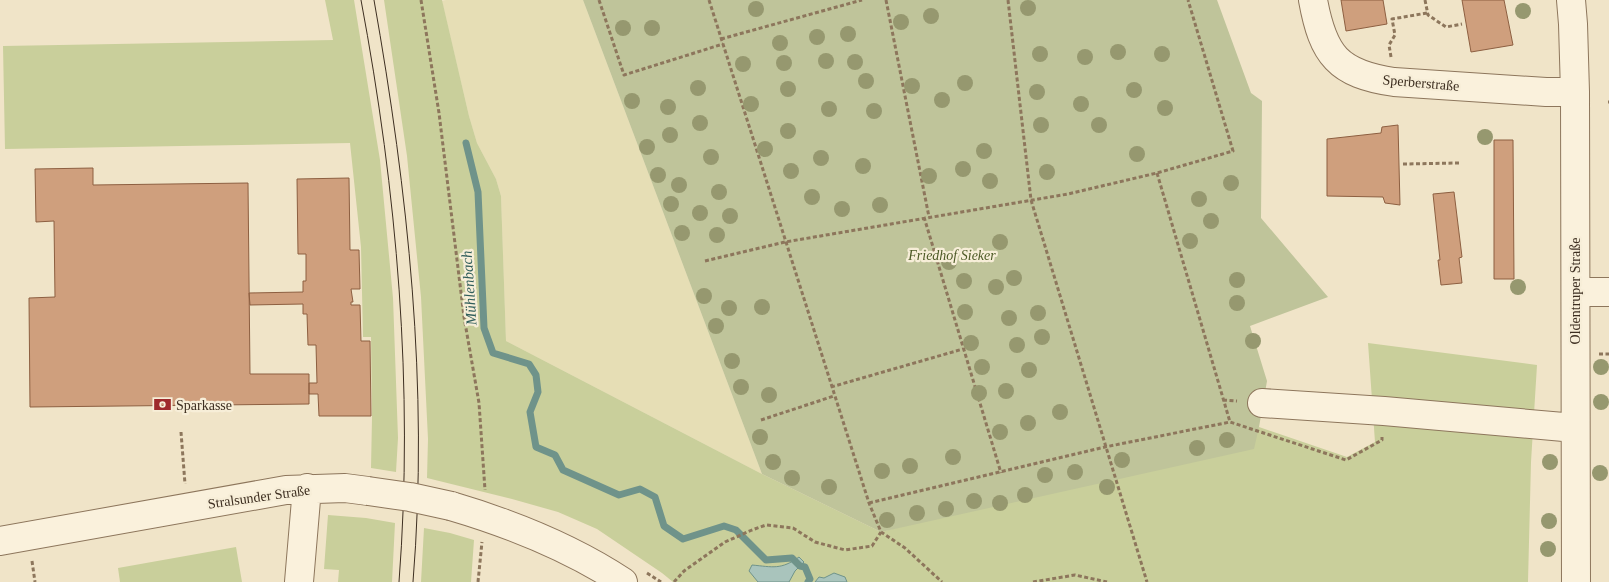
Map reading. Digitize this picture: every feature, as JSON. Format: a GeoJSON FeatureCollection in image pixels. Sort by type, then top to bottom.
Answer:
{"type":"FeatureCollection","features":[{"type":"Feature","properties":{"kind":"street","name":"Sperberstraße"},"geometry":{"type":"LineString","coordinates":[[1313,0],[1318,25],[1325,43],[1333,56],[1346,68],[1357,74],[1394,82],[1546,92],[1575,92]]}},
{"type":"Feature","properties":{"kind":"street","name":"Oldentruper Straße"},"geometry":{"type":"LineString","coordinates":[[1571,0],[1574,33],[1575,92],[1576,582]]}},
{"type":"Feature","properties":{"kind":"street"},"geometry":{"type":"LineString","coordinates":[[1576,292],[1609,292]]}},
{"type":"Feature","properties":{"kind":"street"},"geometry":{"type":"LineString","coordinates":[[1262,403],[1384,411],[1575,428]]}},
{"type":"Feature","properties":{"kind":"street"},"geometry":{"type":"LineString","coordinates":[[299,582],[307,488]]}},
{"type":"Feature","properties":{"kind":"street","name":"Stralsunder Straße"},"geometry":{"type":"LineString","coordinates":[[0,540],[279,491],[307,488],[344,488],[410,497],[451,506],[501,521],[558,544],[624,582]]}},
{"type":"Feature","properties":{"kind":"path"},"geometry":{"type":"LineString","coordinates":[[421,0],[439,113],[464,317],[479,403],[485,491]]}},
{"type":"Feature","properties":{"kind":"path"},"geometry":{"type":"LineString","coordinates":[[599,0],[624,75],[723,44]]}},
{"type":"Feature","properties":{"kind":"path"},"geometry":{"type":"LineString","coordinates":[[708,0],[869,503],[881,532],[905,548],[942,582]]}},
{"type":"Feature","properties":{"kind":"path"},"geometry":{"type":"LineString","coordinates":[[722,39],[862,0]]}},
{"type":"Feature","properties":{"kind":"path"},"geometry":{"type":"LineString","coordinates":[[886,0],[929,216]]}},
{"type":"Feature","properties":{"kind":"path"},"geometry":{"type":"LineString","coordinates":[[1008,0],[1032,200],[1147,582]]}},
{"type":"Feature","properties":{"kind":"path"},"geometry":{"type":"LineString","coordinates":[[705,261],[785,242],[929,216],[1068,194],[1157,173],[1233,151],[1188,0]]}},
{"type":"Feature","properties":{"kind":"path"},"geometry":{"type":"LineString","coordinates":[[1425,0],[1428,15],[1446,27],[1462,24]]}},
{"type":"Feature","properties":{"kind":"path"},"geometry":{"type":"LineString","coordinates":[[1394,82],[1389,45],[1395,35],[1392,20],[1427,13]]}},
{"type":"Feature","properties":{"kind":"path"},"geometry":{"type":"LineString","coordinates":[[1402,164],[1460,163]]}},
{"type":"Feature","properties":{"kind":"path"},"geometry":{"type":"LineString","coordinates":[[1157,173],[1230,422]]}},
{"type":"Feature","properties":{"kind":"path"},"geometry":{"type":"LineString","coordinates":[[924,217],[1001,473]]}},
{"type":"Feature","properties":{"kind":"path"},"geometry":{"type":"LineString","coordinates":[[831,387],[963,349]]}},
{"type":"Feature","properties":{"kind":"path"},"geometry":{"type":"LineString","coordinates":[[761,420],[834,396]]}},
{"type":"Feature","properties":{"kind":"path"},"geometry":{"type":"LineString","coordinates":[[869,503],[1105,447],[1230,422],[1346,460],[1382,440],[1384,411]]}},
{"type":"Feature","properties":{"kind":"path"},"geometry":{"type":"LineString","coordinates":[[181,432],[185,484],[189,507]]}},
{"type":"Feature","properties":{"kind":"path"},"geometry":{"type":"LineString","coordinates":[[674,582],[684,571],[725,542],[766,525],[793,528],[815,542],[845,550],[872,546],[881,532]]}},
{"type":"Feature","properties":{"kind":"path"},"geometry":{"type":"LineString","coordinates":[[478,582],[483,534]]}},
{"type":"Feature","properties":{"kind":"path"},"geometry":{"type":"LineString","coordinates":[[31,560],[35,582]]}},
{"type":"Feature","properties":{"kind":"path"},"geometry":{"type":"LineString","coordinates":[[1033,582],[1075,575],[1107,582]]}},
{"type":"Feature","properties":{"kind":"shaded area"},"geometry":{"type":"Polygon","coordinates":[[[583,0],[762,474],[506,341],[501,196],[496,179],[477,143],[469,116],[442,1],[583,0]]]}},
{"type":"Feature","properties":{"kind":"green space"},"geometry":{"type":"Polygon","coordinates":[[[325,0],[354,0],[380,160],[393,298],[398,438],[396,472],[371,468],[371,337],[363,337],[361,247],[350,143],[5,149],[3,46],[333,40],[325,0]]]}},
{"type":"Feature","properties":{"kind":"green space"},"geometry":{"type":"Polygon","coordinates":[[[384,0],[442,0],[477,143],[496,179],[501,196],[506,341],[762,474],[881,532],[1257,431],[1259,427],[1347,457],[1375,442],[1368,343],[1537,365],[1531,462],[1528,582],[673,582],[597,529],[558,512],[427,478],[428,439],[421,297],[407,156],[384,0]]]}},
{"type":"Feature","properties":{"kind":"green space","name":"Friedhof Sieker"},"geometry":{"type":"Polygon","coordinates":[[[583,0],[1217,0],[1251,93],[1262,101],[1261,218],[1328,297],[1250,326],[1267,381],[1254,449],[881,532],[762,474],[583,0]]]}},
{"type":"Feature","properties":{"kind":"green space"},"geometry":{"type":"Polygon","coordinates":[[[328,515],[366,518],[395,523],[392,582],[338,582],[339,570],[324,569],[328,515]]]}},
{"type":"Feature","properties":{"kind":"green space"},"geometry":{"type":"Polygon","coordinates":[[[424,528],[474,540],[471,582],[421,582],[424,528]]]}},
{"type":"Feature","properties":{"kind":"green space"},"geometry":{"type":"Polygon","coordinates":[[[236,547],[242,582],[120,582],[118,568],[236,547]]]}},
{"type":"Feature","properties":{"kind":"water"},"geometry":{"type":"Polygon","coordinates":[[[799,557],[804,562],[795,571],[789,582],[758,582],[749,571],[752,565],[782,566],[799,557]]]}},
{"type":"Feature","properties":{"kind":"water"},"geometry":{"type":"Polygon","coordinates":[[[834,573],[845,577],[847,582],[815,582],[819,577],[824,578],[834,573]]]}},
{"type":"Feature","properties":{"kind":"building"},"geometry":{"type":"Polygon","coordinates":[[[1341,0],[1383,0],[1387,24],[1346,31],[1341,0]]]}},
{"type":"Feature","properties":{"kind":"building"},"geometry":{"type":"Polygon","coordinates":[[[1462,0],[1504,0],[1513,45],[1471,52],[1462,0]]]}},
{"type":"Feature","properties":{"kind":"building"},"geometry":{"type":"Polygon","coordinates":[[[1398,125],[1400,205],[1385,203],[1383,197],[1327,196],[1327,139],[1381,133],[1382,127],[1398,125]]]}},
{"type":"Feature","properties":{"kind":"building"},"geometry":{"type":"Polygon","coordinates":[[[1494,140],[1513,140],[1514,279],[1494,279],[1494,140]]]}},
{"type":"Feature","properties":{"kind":"building"},"geometry":{"type":"Polygon","coordinates":[[[93,168],[93,185],[248,183],[250,374],[309,374],[309,404],[30,407],[29,298],[55,297],[54,221],[36,222],[35,169],[93,168]]]}},
{"type":"Feature","properties":{"kind":"building"},"geometry":{"type":"Polygon","coordinates":[[[349,178],[350,250],[359,250],[360,289],[351,289],[353,302],[351,302],[351,305],[360,305],[361,341],[370,341],[371,416],[319,416],[318,394],[309,394],[309,383],[317,383],[316,345],[308,345],[307,314],[303,314],[303,304],[250,305],[249,293],[303,292],[303,281],[306,281],[306,254],[298,254],[297,179],[349,178]]]}},
{"type":"Feature","properties":{"kind":"building"},"geometry":{"type":"Polygon","coordinates":[[[1454,192],[1462,257],[1459,258],[1462,283],[1441,285],[1433,194],[1454,192]]]}},
{"type":"Feature","properties":{"kind":"waterway","name":"Mühlenbach"},"geometry":{"type":"LineString","coordinates":[[466,143],[478,192],[484,328],[493,353],[529,364],[536,375],[538,392],[530,412],[536,447],[555,455],[563,470],[619,495],[640,489],[655,497],[664,526],[683,539],[724,526],[736,530],[766,560],[792,558],[800,566],[805,567],[810,579],[808,582]]}},
{"type":"Feature","properties":{"kind":"tram line"},"geometry":{"type":"LineString","coordinates":[[361,0],[374,72],[384,145],[393,217],[399,290],[404,436],[399,582]]}},
{"type":"Feature","properties":{"kind":"tram line"},"geometry":{"type":"LineString","coordinates":[[374,0],[397,145],[406,217],[417,363],[417,509],[413,582]]}},
{"type":"Feature","properties":{"kind":"place","name":"Sparkasse"},"geometry":{"type":"Point","coordinates":[162,405]}}]}
